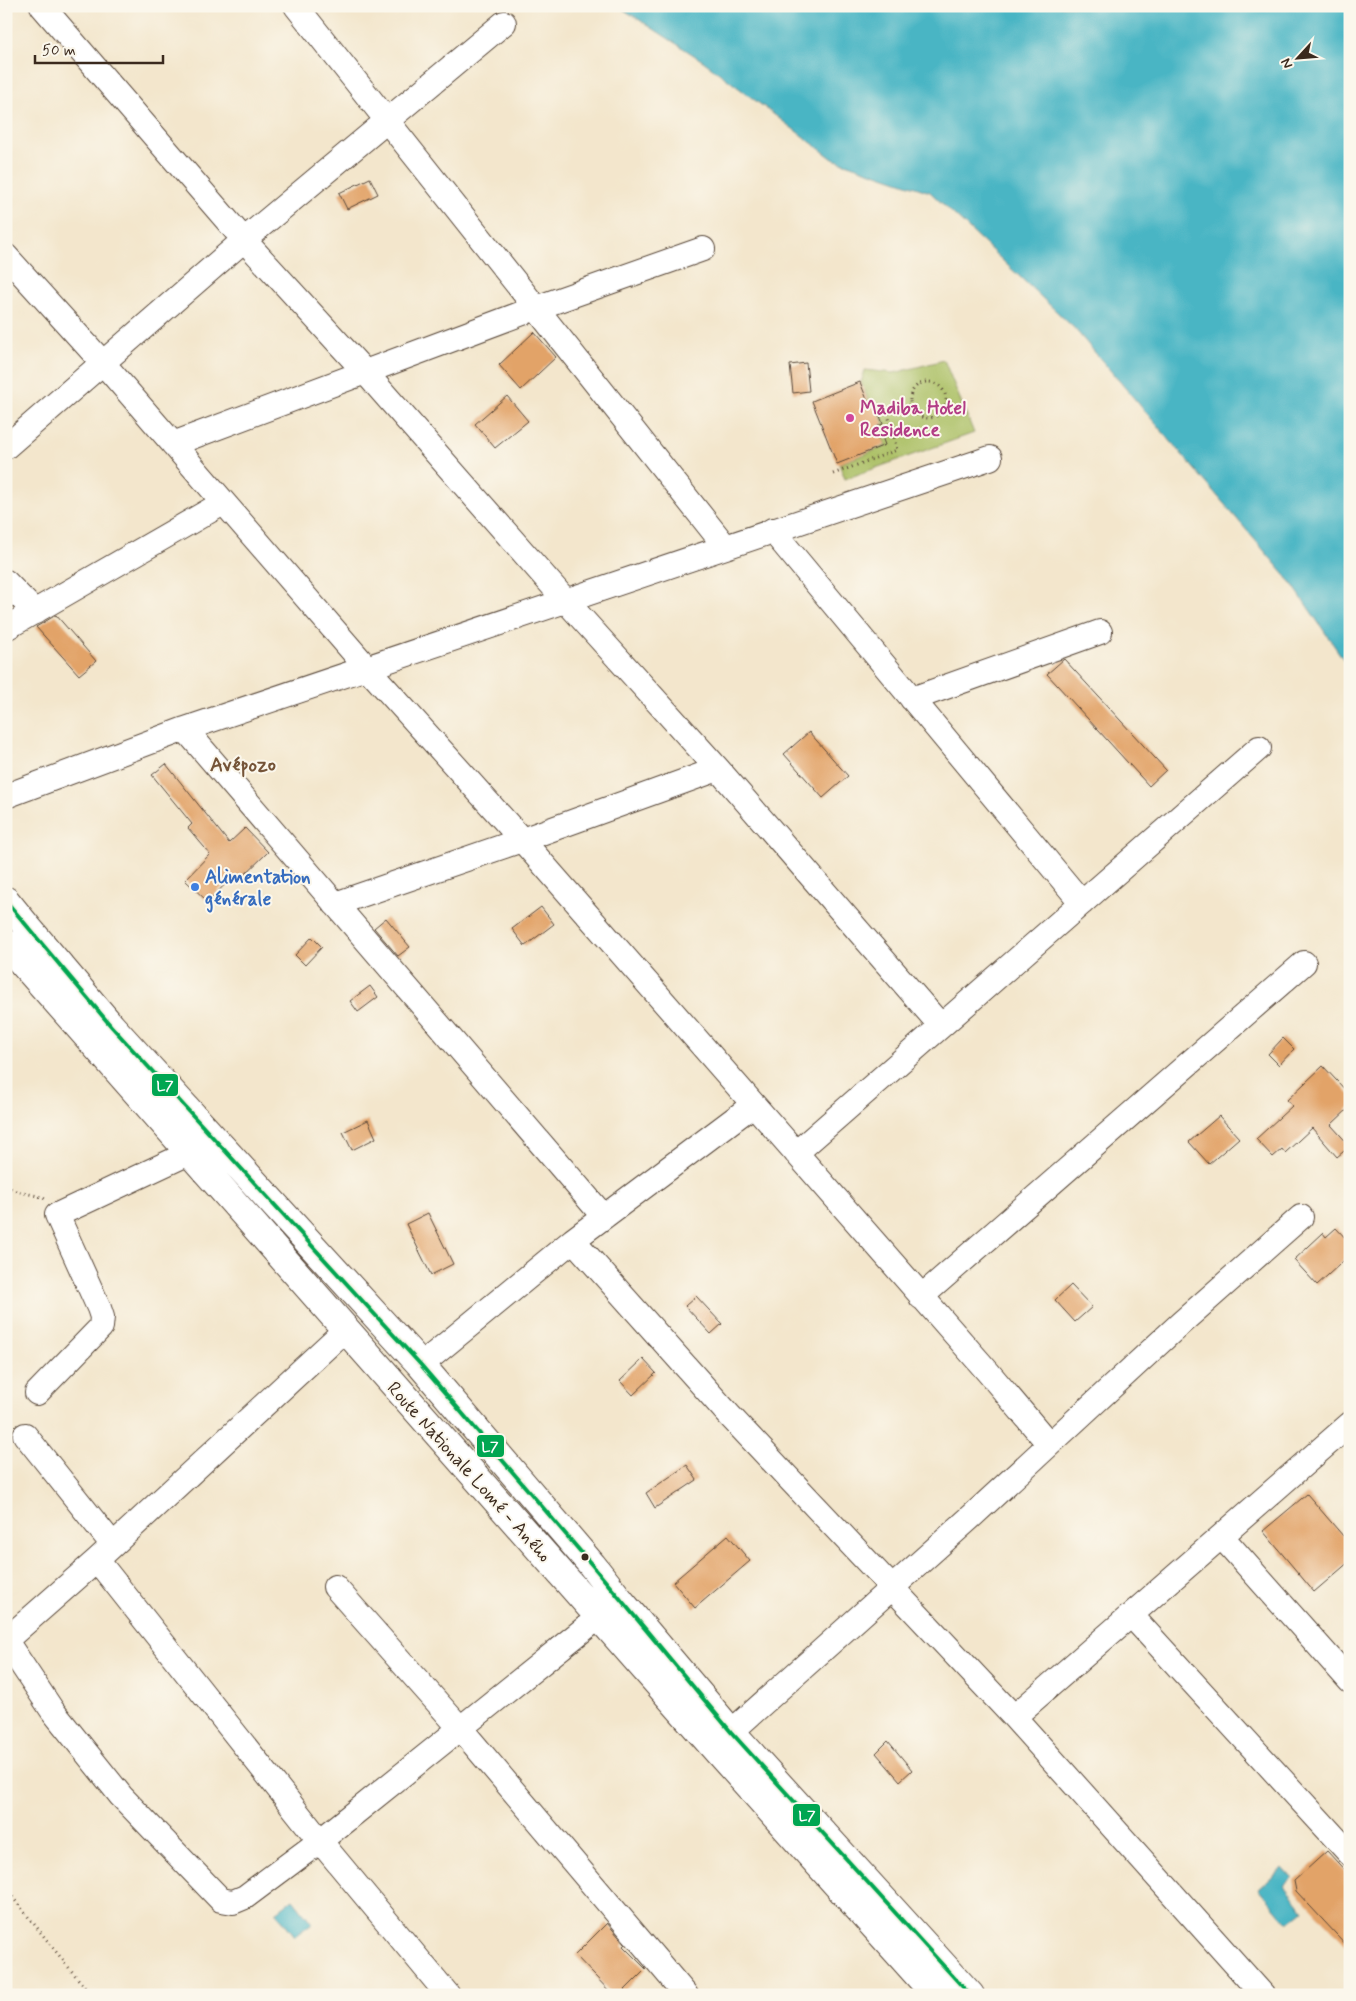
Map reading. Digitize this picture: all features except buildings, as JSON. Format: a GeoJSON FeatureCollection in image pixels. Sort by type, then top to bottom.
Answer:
{"type":"FeatureCollection","features":[{"type":"Feature","properties":{"kind":"highway","name":"Route Nationale Lomé - Aného"},"geometry":{"type":"LineString","coordinates":[[6,900],[111,1026],[422,1365],[731,1732],[970,1995]]}},
{"type":"Feature","properties":{"kind":"highway","name":"Route Nationale Lomé - Aného"},"geometry":{"type":"LineString","coordinates":[[6,944],[599,1618],[936,1995]]}},
{"type":"Feature","properties":{"kind":"street"},"geometry":{"type":"LineString","coordinates":[[42,6],[244,240],[365,372],[566,601],[718,769],[942,1026]]}},
{"type":"Feature","properties":{"kind":"street"},"geometry":{"type":"LineString","coordinates":[[296,6],[724,546]]}},
{"type":"Feature","properties":{"kind":"street"},"geometry":{"type":"LineString","coordinates":[[6,447],[244,240],[504,23]]}},
{"type":"Feature","properties":{"kind":"street"},"geometry":{"type":"LineString","coordinates":[[173,444],[536,308],[703,249]]}},
{"type":"Feature","properties":{"kind":"street"},"geometry":{"type":"LineString","coordinates":[[6,256],[103,363],[368,669],[522,840],[1049,1444]]}},
{"type":"Feature","properties":{"kind":"street"},"geometry":{"type":"LineString","coordinates":[[6,796],[185,729],[368,669],[724,546],[990,458]]}},
{"type":"Feature","properties":{"kind":"street"},"geometry":{"type":"LineString","coordinates":[[6,628],[223,503]]}},
{"type":"Feature","properties":{"kind":"street"},"geometry":{"type":"LineString","coordinates":[[772,530],[1082,903]]}},
{"type":"Feature","properties":{"kind":"street"},"geometry":{"type":"LineString","coordinates":[[6,582],[35,612]]}},
{"type":"Feature","properties":{"kind":"street"},"geometry":{"type":"LineString","coordinates":[[912,699],[1100,632]]}},
{"type":"Feature","properties":{"kind":"street"},"geometry":{"type":"LineString","coordinates":[[185,729],[604,1217]]}},
{"type":"Feature","properties":{"kind":"street"},"geometry":{"type":"LineString","coordinates":[[796,1153],[1259,748]]}},
{"type":"Feature","properties":{"kind":"street"},"geometry":{"type":"LineString","coordinates":[[336,904],[522,840],[718,769]]}},
{"type":"Feature","properties":{"kind":"street"},"geometry":{"type":"LineString","coordinates":[[922,1297],[1304,963]]}},
{"type":"Feature","properties":{"kind":"street"},"geometry":{"type":"LineString","coordinates":[[422,1365],[573,1240],[753,1105]]}},
{"type":"Feature","properties":{"kind":"street"},"geometry":{"type":"LineString","coordinates":[[37,1393],[101,1327],[102,1317],[99,1308],[57,1214],[189,1153]]}},
{"type":"Feature","properties":{"kind":"street"},"geometry":{"type":"LineString","coordinates":[[731,1732],[1181,1323],[1301,1217]]}},
{"type":"Feature","properties":{"kind":"street"},"geometry":{"type":"LineString","coordinates":[[573,1240],[729,1415],[1014,1718],[1263,1995]]}},
{"type":"Feature","properties":{"kind":"street"},"geometry":{"type":"LineString","coordinates":[[345,1330],[105,1552],[6,1640],[52,1710],[121,1796],[221,1900],[233,1902],[246,1896],[320,1841],[599,1618]]}},
{"type":"Feature","properties":{"kind":"street"},"geometry":{"type":"LineString","coordinates":[[1014,1718],[1350,1424]]}},
{"type":"Feature","properties":{"kind":"street"},"geometry":{"type":"LineString","coordinates":[[25,1435],[105,1552],[320,1841],[448,1995]]}},
{"type":"Feature","properties":{"kind":"street"},"geometry":{"type":"LineString","coordinates":[[1222,1537],[1350,1681]]}},
{"type":"Feature","properties":{"kind":"street"},"geometry":{"type":"LineString","coordinates":[[335,1587],[460,1728],[686,1995]]}},
{"type":"Feature","properties":{"kind":"street"},"geometry":{"type":"LineString","coordinates":[[1131,1615],[1350,1854]]}},
{"type":"Feature","properties":{"kind":"path"},"geometry":{"type":"LineString","coordinates":[[926,382],[938,385],[946,395],[946,406],[934,418],[922,417],[917,414],[911,405],[912,393],[915,388],[926,382]]}},
{"type":"Feature","properties":{"kind":"path"},"geometry":{"type":"LineString","coordinates":[[879,412],[911,405]]}},
{"type":"Feature","properties":{"kind":"path"},"geometry":{"type":"LineString","coordinates":[[833,474],[898,450],[887,410]]}},
{"type":"Feature","properties":{"kind":"path"},"geometry":{"type":"LineString","coordinates":[[6,1186],[16,1191],[42,1198],[57,1214]]}},
{"type":"Feature","properties":{"kind":"path"},"geometry":{"type":"LineString","coordinates":[[6,1889],[92,1995]]}},
{"type":"Feature","properties":{"kind":"green space"},"geometry":{"type":"Polygon","coordinates":[[[944,360],[974,433],[845,479],[839,464],[886,446],[879,427],[884,424],[874,400],[869,402],[861,382],[865,370],[894,373],[944,360]]]}},
{"type":"Feature","properties":{"kind":"water"},"geometry":{"type":"Polygon","coordinates":[[[618,6],[1350,6],[1350,669],[1290,581],[1074,328],[930,192],[833,159],[703,61],[618,6]]]}},
{"type":"Feature","properties":{"kind":"water"},"geometry":{"type":"Polygon","coordinates":[[[1283,1868],[1292,1878],[1284,1886],[1304,1910],[1288,1923],[1259,1889],[1283,1868]]]}},
{"type":"Feature","properties":{"kind":"water"},"geometry":{"type":"Polygon","coordinates":[[[293,1899],[312,1923],[295,1936],[276,1912],[293,1899]]]}},
{"type":"Feature","properties":{"kind":"transit line","name":"L7"},"geometry":{"type":"LineString","coordinates":[[6,901],[111,1026],[421,1365],[592,1565],[731,1732],[970,1995]]}},
{"type":"Feature","properties":{"kind":"place","name":"Madiba Hotel Residence"},"geometry":{"type":"Point","coordinates":[850,418]}},
{"type":"Feature","properties":{"kind":"place","name":"Alimentation générale"},"geometry":{"type":"Point","coordinates":[195,887]}},
{"type":"Feature","properties":{"kind":"district","name":"Avépozo"},"geometry":{"type":"Point","coordinates":[243,764]}}]}
